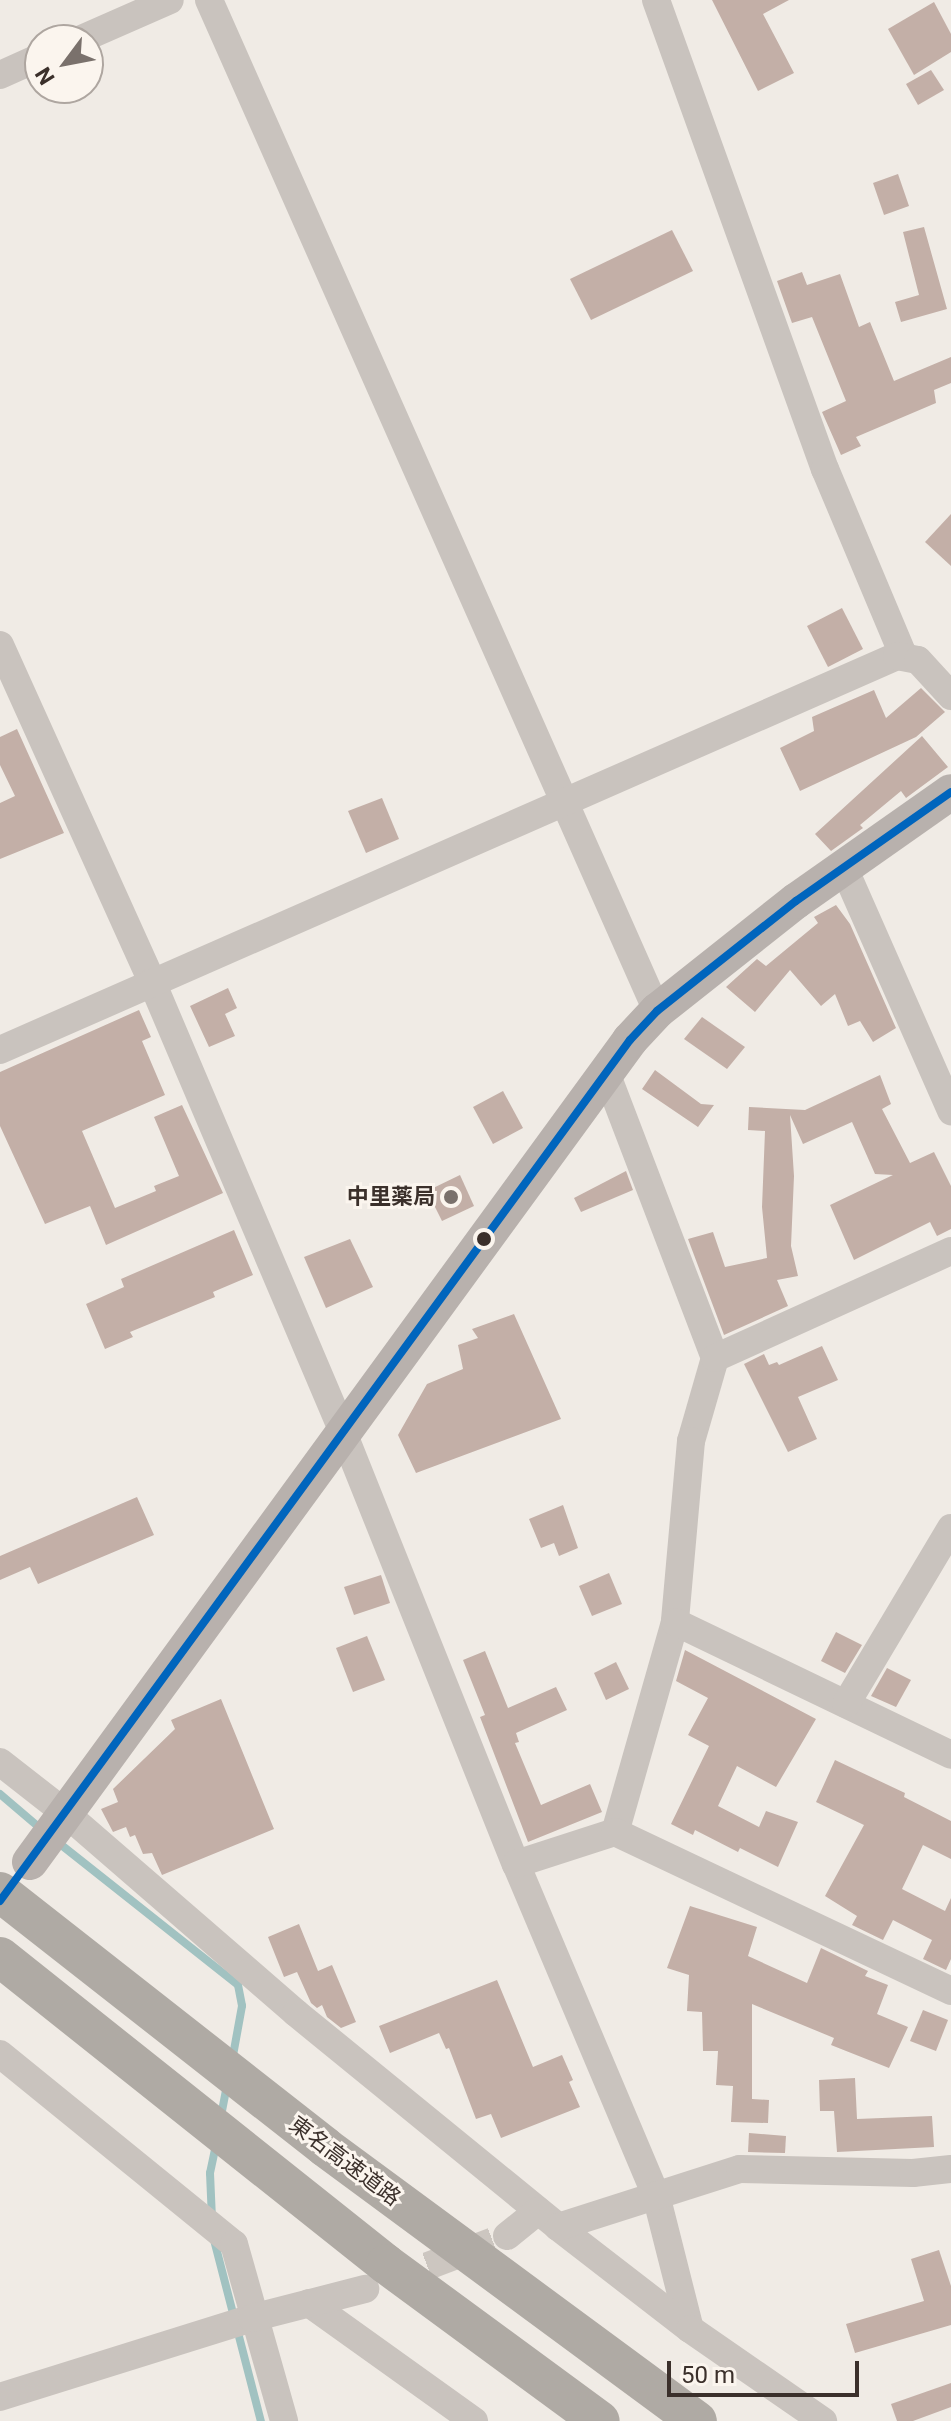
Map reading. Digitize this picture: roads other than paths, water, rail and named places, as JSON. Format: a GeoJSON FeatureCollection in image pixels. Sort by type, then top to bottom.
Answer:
{"type":"FeatureCollection","features":[{"type":"Feature","properties":{"kind":"highway","name":"東名高速道路"},"geometry":{"type":"LineString","coordinates":[[0,1892],[325,2147],[697,2421]]}},
{"type":"Feature","properties":{"kind":"highway"},"geometry":{"type":"LineString","coordinates":[[0,1957],[386,2264],[600,2421]]}},
{"type":"Feature","properties":{"kind":"main road"},"geometry":{"type":"LineString","coordinates":[[30,1862],[605,1070],[657,1011],[844,868],[951,792]]}},
{"type":"Feature","properties":{"kind":"street"},"geometry":{"type":"LineString","coordinates":[[104,29],[170,0]]}},
{"type":"Feature","properties":{"kind":"street"},"geometry":{"type":"LineString","coordinates":[[209,0],[657,1011]]}},
{"type":"Feature","properties":{"kind":"street"},"geometry":{"type":"LineString","coordinates":[[656,0],[825,469],[904,657]]}},
{"type":"Feature","properties":{"kind":"street"},"geometry":{"type":"LineString","coordinates":[[0,75],[24,64]]}},
{"type":"Feature","properties":{"kind":"street"},"geometry":{"type":"LineString","coordinates":[[0,645],[152,982],[342,1430],[516,1864],[656,2195],[690,2329]]}},
{"type":"Feature","properties":{"kind":"street"},"geometry":{"type":"LineString","coordinates":[[0,1050],[897,656],[918,660],[951,696]]}},
{"type":"Feature","properties":{"kind":"street"},"geometry":{"type":"LineString","coordinates":[[844,868],[951,1111]]}},
{"type":"Feature","properties":{"kind":"street"},"geometry":{"type":"LineString","coordinates":[[605,1070],[715,1358],[691,1441],[675,1622],[615,1832]]}},
{"type":"Feature","properties":{"kind":"street"},"geometry":{"type":"LineString","coordinates":[[715,1358],[951,1251]]}},
{"type":"Feature","properties":{"kind":"street"},"geometry":{"type":"LineString","coordinates":[[846,1704],[949,1538]]}},
{"type":"Feature","properties":{"kind":"street"},"geometry":{"type":"LineString","coordinates":[[675,1622],[951,1755]]}},
{"type":"Feature","properties":{"kind":"street"},"geometry":{"type":"LineString","coordinates":[[0,1762],[64,1812],[296,2013],[548,2219],[690,2329],[823,2421]]}},
{"type":"Feature","properties":{"kind":"street"},"geometry":{"type":"LineString","coordinates":[[516,1864],[615,1832],[951,1991]]}},
{"type":"Feature","properties":{"kind":"street"},"geometry":{"type":"LineString","coordinates":[[0,2054],[234,2244],[252,2318],[284,2421]]}},
{"type":"Feature","properties":{"kind":"street"},"geometry":{"type":"LineString","coordinates":[[507,2236],[548,2219],[656,2195],[740,2169],[913,2173],[951,2169]]}},
{"type":"Feature","properties":{"kind":"street"},"geometry":{"type":"LineString","coordinates":[[0,2397],[252,2318],[365,2289]]}},
{"type":"Feature","properties":{"kind":"street"},"geometry":{"type":"LineString","coordinates":[[309,2303],[474,2421]]}},
{"type":"Feature","properties":{"kind":"waterway"},"geometry":{"type":"LineString","coordinates":[[0,1794],[41,1829]]}},
{"type":"Feature","properties":{"kind":"waterway"},"geometry":{"type":"LineString","coordinates":[[55,1840],[238,1985],[242,2006],[232,2061]]}},
{"type":"Feature","properties":{"kind":"waterway"},"geometry":{"type":"LineString","coordinates":[[221,2116],[227,2086]]}},
{"type":"Feature","properties":{"kind":"waterway"},"geometry":{"type":"LineString","coordinates":[[212,2219],[210,2173],[216,2145]]}},
{"type":"Feature","properties":{"kind":"waterway"},"geometry":{"type":"LineString","coordinates":[[213,2236],[261,2421]]}},
{"type":"Feature","properties":{"kind":"tunnel"},"geometry":{"type":"LineString","coordinates":[[388,2281],[507,2236]]}},
{"type":"Feature","properties":{"kind":"place","name":"中里薬局"},"geometry":{"type":"Point","coordinates":[451,1197]}}]}
